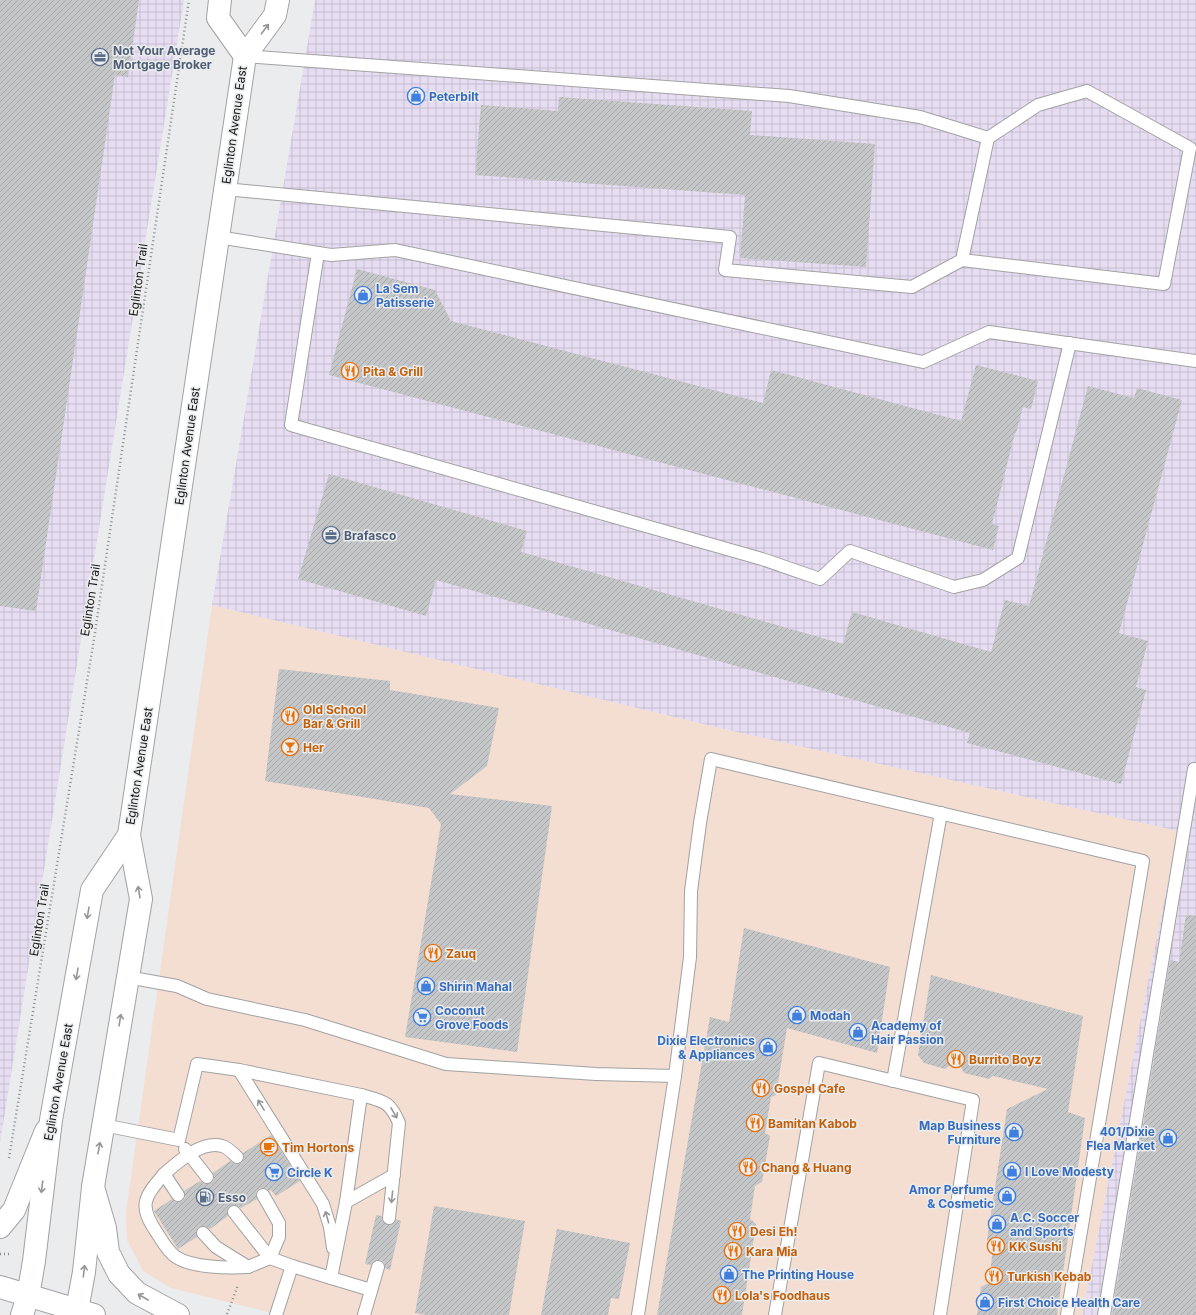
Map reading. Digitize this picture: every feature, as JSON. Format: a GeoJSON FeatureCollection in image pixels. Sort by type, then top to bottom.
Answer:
{"type":"FeatureCollection","features":[{"type":"Feature","properties":{"kind":"main road","name":"Eglinton Avenue East"},"geometry":{"type":"LineString","coordinates":[[220,0],[218,18],[245,56]]}},
{"type":"Feature","properties":{"kind":"main road","name":"Eglinton Avenue East"},"geometry":{"type":"LineString","coordinates":[[83,1313],[84,1272],[92,1187],[141,899],[129,835],[245,56],[275,15],[278,0]]}},
{"type":"Feature","properties":{"kind":"main road","name":"Eglinton Avenue East"},"geometry":{"type":"LineString","coordinates":[[25,1306],[34,1261],[50,1120],[92,890],[129,835]]}},
{"type":"Feature","properties":{"kind":"main road"},"geometry":{"type":"LineString","coordinates":[[0,1227],[14,1210],[50,1120]]}},
{"type":"Feature","properties":{"kind":"main road"},"geometry":{"type":"LineString","coordinates":[[92,1187],[105,1228],[108,1252],[119,1274],[137,1293],[178,1315]]}},
{"type":"Feature","properties":{"kind":"main road"},"geometry":{"type":"LineString","coordinates":[[0,1288],[25,1306],[83,1313]]}},
{"type":"Feature","properties":{"kind":"lane"},"geometry":{"type":"LineString","coordinates":[[245,56],[789,96],[920,117],[988,138]]}},
{"type":"Feature","properties":{"kind":"lane"},"geometry":{"type":"LineString","coordinates":[[225,189],[730,237],[725,270],[912,287],[962,260],[1164,284],[1190,148],[1087,91],[1038,105],[988,138],[962,260]]}},
{"type":"Feature","properties":{"kind":"lane"},"geometry":{"type":"LineString","coordinates":[[218,237],[331,255],[395,250],[923,362],[989,332],[1196,361]]}},
{"type":"Feature","properties":{"kind":"lane"},"geometry":{"type":"LineString","coordinates":[[318,252],[291,425],[762,559],[820,579],[850,550],[954,587],[983,580],[1018,558],[1070,343]]}},
{"type":"Feature","properties":{"kind":"lane"},"geometry":{"type":"LineString","coordinates":[[638,1315],[675,1076],[690,957],[692,891],[700,823],[711,759],[1143,861],[1067,1315]]}},
{"type":"Feature","properties":{"kind":"lane"},"geometry":{"type":"LineString","coordinates":[[1104,1315],[1194,770]]}},
{"type":"Feature","properties":{"kind":"lane"},"geometry":{"type":"LineString","coordinates":[[893,1081],[941,813]]}},
{"type":"Feature","properties":{"kind":"lane"},"geometry":{"type":"LineString","coordinates":[[127,977],[177,986],[206,999],[305,1020],[446,1064],[596,1074],[675,1076]]}},
{"type":"Feature","properties":{"kind":"lane"},"geometry":{"type":"LineString","coordinates":[[775,1315],[819,1063],[973,1100],[940,1315]]}},
{"type":"Feature","properties":{"kind":"lane"},"geometry":{"type":"LineString","coordinates":[[179,1140],[197,1064],[239,1070],[379,1100],[387,1104],[394,1112],[399,1123],[389,1218]]}},
{"type":"Feature","properties":{"kind":"lane"},"geometry":{"type":"LineString","coordinates":[[239,1070],[323,1204],[330,1227],[334,1255]]}},
{"type":"Feature","properties":{"kind":"lane"},"geometry":{"type":"LineString","coordinates":[[331,1278],[334,1255],[346,1202],[361,1095]]}},
{"type":"Feature","properties":{"kind":"lane"},"geometry":{"type":"LineString","coordinates":[[103,1125],[179,1140],[207,1177]]}},
{"type":"Feature","properties":{"kind":"lane"},"geometry":{"type":"LineString","coordinates":[[237,1157],[222,1146],[209,1145],[189,1154],[164,1174],[148,1196],[145,1206],[146,1215],[169,1250],[176,1258],[196,1265],[225,1268],[246,1267],[270,1258],[279,1237],[279,1224],[263,1195]]}},
{"type":"Feature","properties":{"kind":"lane"},"geometry":{"type":"LineString","coordinates":[[164,1174],[178,1196]]}},
{"type":"Feature","properties":{"kind":"lane"},"geometry":{"type":"LineString","coordinates":[[346,1202],[394,1175]]}},
{"type":"Feature","properties":{"kind":"lane"},"geometry":{"type":"LineString","coordinates":[[234,1212],[270,1258],[371,1290]]}},
{"type":"Feature","properties":{"kind":"lane"},"geometry":{"type":"LineString","coordinates":[[204,1233],[216,1247],[246,1267]]}},
{"type":"Feature","properties":{"kind":"lane"},"geometry":{"type":"LineString","coordinates":[[276,1315],[292,1266]]}},
{"type":"Feature","properties":{"kind":"lane"},"geometry":{"type":"LineString","coordinates":[[364,1315],[378,1267]]}},
{"type":"Feature","properties":{"kind":"path","name":"Eglinton Trail"},"geometry":{"type":"LineString","coordinates":[[9,1163],[94,639],[189,0]]}},
{"type":"Feature","properties":{"kind":"path"},"geometry":{"type":"LineString","coordinates":[[0,1254],[9,1254]]}},
{"type":"Feature","properties":{"kind":"path"},"geometry":{"type":"LineString","coordinates":[[227,1314],[246,1267]]}},
{"type":"Feature","properties":{"kind":"shaded area"},"geometry":{"type":"Polygon","coordinates":[[[0,0],[184,0],[0,1143],[0,0]]]}},
{"type":"Feature","properties":{"kind":"shaded area"},"geometry":{"type":"Polygon","coordinates":[[[315,0],[1196,0],[1196,1315],[1082,1315],[1178,831],[728,730],[212,605],[315,0]]]}},
{"type":"Feature","properties":{"kind":"shaded area"},"geometry":{"type":"Polygon","coordinates":[[[212,605],[728,730],[1178,831],[1082,1315],[280,1315],[171,1288],[143,1271],[127,1240],[126,1212],[212,605]]]}},
{"type":"Feature","properties":{"kind":"building"},"geometry":{"type":"Polygon","coordinates":[[[0,0],[139,0],[128,77],[115,75],[36,611],[0,606],[0,0]]]}},
{"type":"Feature","properties":{"kind":"building"},"geometry":{"type":"Polygon","coordinates":[[[559,97],[752,111],[750,135],[875,144],[866,267],[740,258],[745,195],[475,175],[481,105],[558,111],[559,97]]]}},
{"type":"Feature","properties":{"kind":"building"},"geometry":{"type":"Polygon","coordinates":[[[357,269],[435,290],[451,321],[763,403],[771,370],[961,421],[976,365],[1038,381],[1031,409],[1023,407],[1015,433],[992,524],[999,526],[993,550],[329,375],[357,269]]]}},
{"type":"Feature","properties":{"kind":"building"},"geometry":{"type":"Polygon","coordinates":[[[1088,386],[1134,398],[1137,388],[1182,400],[1119,633],[1148,641],[1136,687],[1146,690],[1121,784],[967,743],[970,733],[436,580],[426,616],[298,579],[329,474],[527,531],[521,552],[843,644],[852,612],[991,652],[1005,600],[1029,606],[1088,386]]]}},
{"type":"Feature","properties":{"kind":"building"},"geometry":{"type":"Polygon","coordinates":[[[279,669],[390,681],[390,690],[499,708],[487,766],[450,794],[552,806],[517,1052],[405,1037],[441,824],[429,808],[265,781],[279,669]]]}},
{"type":"Feature","properties":{"kind":"building","name":"401/Dixie Flea Market"},"geometry":{"type":"Polygon","coordinates":[[[1186,915],[1196,916],[1196,1315],[1112,1315],[1170,960],[1179,962],[1186,915]]]}},
{"type":"Feature","properties":{"kind":"building"},"geometry":{"type":"Polygon","coordinates":[[[744,928],[890,967],[877,1053],[787,1028],[776,1095],[771,1097],[765,1133],[770,1136],[762,1182],[755,1186],[750,1219],[756,1224],[742,1315],[657,1315],[710,1017],[729,1022],[744,928]]]}},
{"type":"Feature","properties":{"kind":"building"},"geometry":{"type":"Polygon","coordinates":[[[931,975],[1083,1016],[1068,1112],[1085,1118],[1057,1315],[977,1315],[981,1287],[989,1283],[993,1248],[987,1240],[1007,1109],[1048,1089],[993,1076],[989,1079],[964,1073],[957,1060],[945,1069],[924,1063],[918,1055],[931,975]]]}},
{"type":"Feature","properties":{"kind":"building"},"geometry":{"type":"Polygon","coordinates":[[[271,1135],[300,1181],[276,1196],[271,1190],[269,1191],[266,1188],[260,1188],[256,1192],[257,1199],[241,1208],[236,1205],[230,1206],[227,1210],[228,1216],[210,1229],[205,1226],[198,1227],[196,1231],[197,1237],[178,1249],[154,1211],[172,1199],[175,1202],[182,1201],[185,1198],[184,1191],[200,1181],[205,1184],[211,1183],[214,1179],[213,1173],[230,1161],[235,1164],[242,1163],[244,1159],[243,1153],[271,1135]]]}},
{"type":"Feature","properties":{"kind":"building"},"geometry":{"type":"Polygon","coordinates":[[[434,1206],[525,1221],[509,1315],[426,1315],[415,1313],[434,1206]]]}},
{"type":"Feature","properties":{"kind":"building"},"geometry":{"type":"Polygon","coordinates":[[[376,1215],[382,1216],[382,1221],[388,1225],[392,1225],[396,1219],[401,1221],[390,1270],[385,1268],[384,1262],[380,1260],[373,1261],[371,1265],[365,1264],[376,1215]]]}},
{"type":"Feature","properties":{"kind":"building"},"geometry":{"type":"Polygon","coordinates":[[[557,1229],[630,1243],[619,1299],[611,1298],[608,1315],[541,1315],[557,1229]]]}},
{"type":"Feature","properties":{"kind":"place","name":"Not Your Average Mortgage Broker"},"geometry":{"type":"Point","coordinates":[100,57]}},
{"type":"Feature","properties":{"kind":"place","name":"Peterbilt"},"geometry":{"type":"Point","coordinates":[416,96]}},
{"type":"Feature","properties":{"kind":"place","name":"La Sem Patisserie"},"geometry":{"type":"Point","coordinates":[363,295]}},
{"type":"Feature","properties":{"kind":"place","name":"Pita & Grill"},"geometry":{"type":"Point","coordinates":[350,371]}},
{"type":"Feature","properties":{"kind":"place","name":"Brafasco"},"geometry":{"type":"Point","coordinates":[331,535]}},
{"type":"Feature","properties":{"kind":"place","name":"Old School Bar & Grill"},"geometry":{"type":"Point","coordinates":[290,716]}},
{"type":"Feature","properties":{"kind":"place","name":"Her"},"geometry":{"type":"Point","coordinates":[290,747]}},
{"type":"Feature","properties":{"kind":"place","name":"Zauq"},"geometry":{"type":"Point","coordinates":[433,953]}},
{"type":"Feature","properties":{"kind":"place","name":"Shirin Mahal"},"geometry":{"type":"Point","coordinates":[426,986]}},
{"type":"Feature","properties":{"kind":"place","name":"Modah"},"geometry":{"type":"Point","coordinates":[797,1015]}},
{"type":"Feature","properties":{"kind":"place","name":"Coconut Grove Foods"},"geometry":{"type":"Point","coordinates":[422,1017]}},
{"type":"Feature","properties":{"kind":"place","name":"Academy of Hair Passion"},"geometry":{"type":"Point","coordinates":[858,1032]}},
{"type":"Feature","properties":{"kind":"place","name":"Dixie Electronics & Appliances"},"geometry":{"type":"Point","coordinates":[768,1047]}},
{"type":"Feature","properties":{"kind":"place","name":"Burrito Boyz"},"geometry":{"type":"Point","coordinates":[956,1059]}},
{"type":"Feature","properties":{"kind":"place","name":"Gospel Cafe"},"geometry":{"type":"Point","coordinates":[761,1088]}},
{"type":"Feature","properties":{"kind":"place","name":"Bamitan Kabob"},"geometry":{"type":"Point","coordinates":[755,1123]}},
{"type":"Feature","properties":{"kind":"place","name":"Map Business Furniture"},"geometry":{"type":"Point","coordinates":[1014,1132]}},
{"type":"Feature","properties":{"kind":"place","name":"401/Dixie Flea Market"},"geometry":{"type":"Point","coordinates":[1168,1138]}},
{"type":"Feature","properties":{"kind":"place","name":"Tim Hortons"},"geometry":{"type":"Point","coordinates":[269,1147]}},
{"type":"Feature","properties":{"kind":"place","name":"Chang & Huang"},"geometry":{"type":"Point","coordinates":[748,1167]}},
{"type":"Feature","properties":{"kind":"place","name":"I Love Modesty"},"geometry":{"type":"Point","coordinates":[1012,1171]}},
{"type":"Feature","properties":{"kind":"place","name":"Circle K"},"geometry":{"type":"Point","coordinates":[274,1172]}},
{"type":"Feature","properties":{"kind":"place","name":"Amor Perfume & Cosmetic"},"geometry":{"type":"Point","coordinates":[1007,1196]}},
{"type":"Feature","properties":{"kind":"place","name":"Esso"},"geometry":{"type":"Point","coordinates":[205,1197]}},
{"type":"Feature","properties":{"kind":"place","name":"A.C. Soccer and Sports"},"geometry":{"type":"Point","coordinates":[997,1224]}},
{"type":"Feature","properties":{"kind":"place","name":"Desi Eh!"},"geometry":{"type":"Point","coordinates":[737,1231]}},
{"type":"Feature","properties":{"kind":"place","name":"KK Sushi"},"geometry":{"type":"Point","coordinates":[996,1246]}},
{"type":"Feature","properties":{"kind":"place","name":"Kara Mia"},"geometry":{"type":"Point","coordinates":[733,1251]}},
{"type":"Feature","properties":{"kind":"place","name":"The Printing House"},"geometry":{"type":"Point","coordinates":[729,1274]}},
{"type":"Feature","properties":{"kind":"place","name":"Turkish Kebab"},"geometry":{"type":"Point","coordinates":[994,1276]}},
{"type":"Feature","properties":{"kind":"place","name":"Lola's Foodhaus"},"geometry":{"type":"Point","coordinates":[722,1295]}},
{"type":"Feature","properties":{"kind":"place","name":"First Choice Health Care"},"geometry":{"type":"Point","coordinates":[985,1302]}}]}
